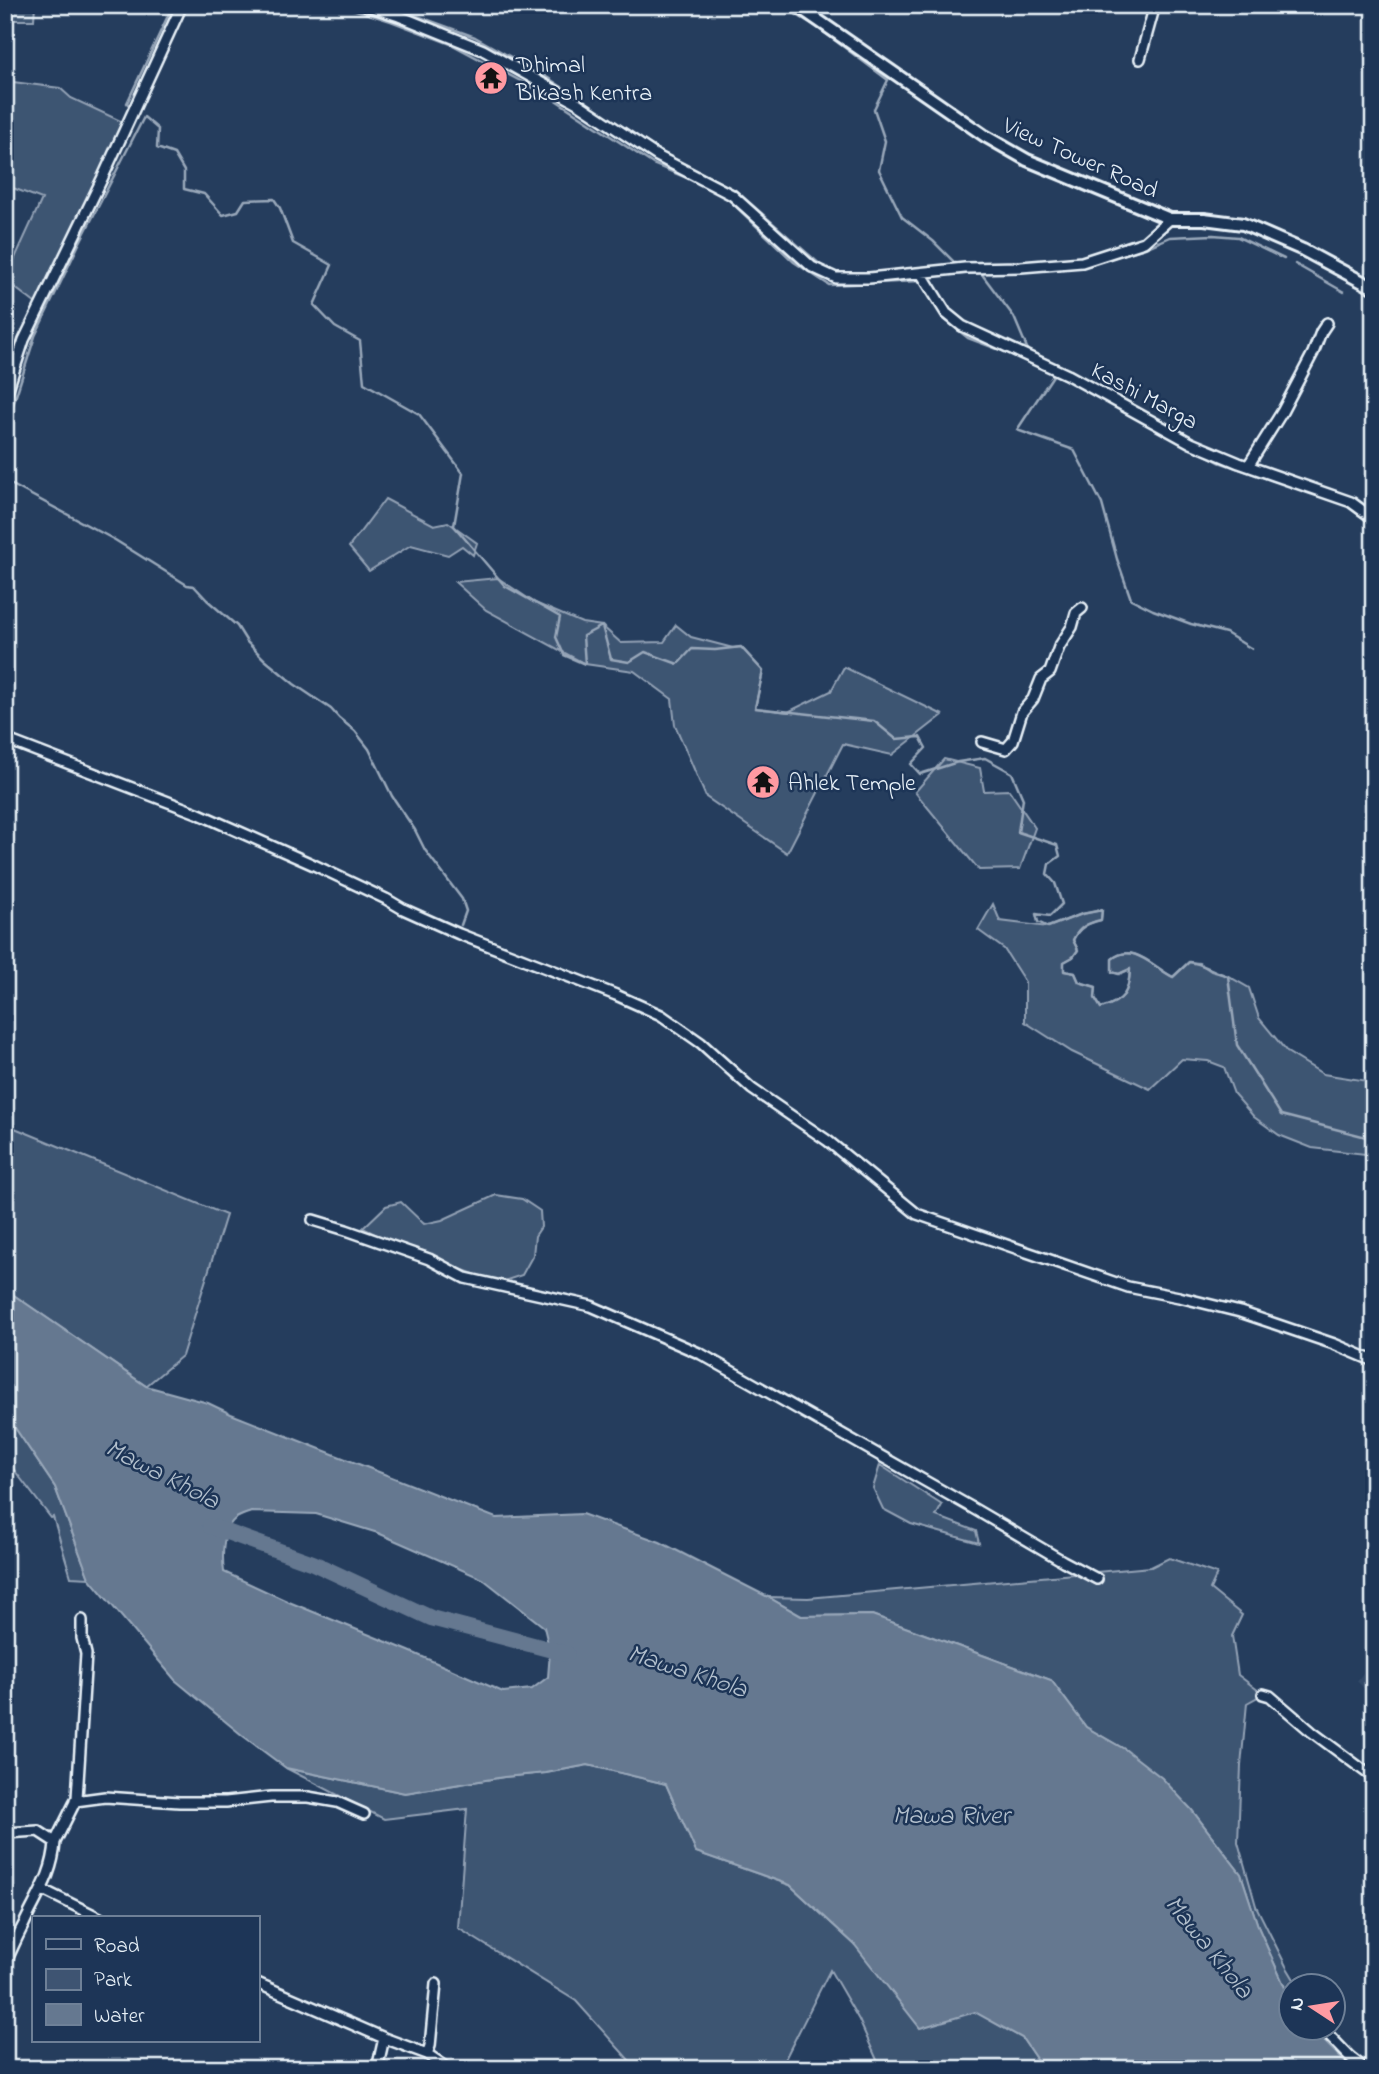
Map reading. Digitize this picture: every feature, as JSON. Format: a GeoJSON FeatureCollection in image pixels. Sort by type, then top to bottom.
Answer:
{"type":"FeatureCollection","features":[{"type":"Feature","properties":{"kind":"street"},"geometry":{"type":"LineString","coordinates":[[5,398],[24,340],[182,5]]}},
{"type":"Feature","properties":{"kind":"street"},"geometry":{"type":"LineString","coordinates":[[365,5],[483,50],[579,104],[657,156],[732,195],[812,267],[836,278],[869,278],[921,272],[1083,262],[1144,242],[1170,219]]}},
{"type":"Feature","properties":{"kind":"street","name":"View Tower Road"},"geometry":{"type":"LineString","coordinates":[[796,5],[985,136],[1027,160],[1170,219],[1204,219],[1243,224],[1303,250],[1374,288]]}},
{"type":"Feature","properties":{"kind":"street"},"geometry":{"type":"LineString","coordinates":[[1140,59],[1155,5]]}},
{"type":"Feature","properties":{"kind":"street","name":"Kashi Marga"},"geometry":{"type":"LineString","coordinates":[[921,272],[946,313],[962,326],[1068,375],[1191,443],[1351,502],[1374,519]]}},
{"type":"Feature","properties":{"kind":"street"},"geometry":{"type":"LineString","coordinates":[[1248,466],[1282,412],[1327,323]]}},
{"type":"Feature","properties":{"kind":"street"},"geometry":{"type":"LineString","coordinates":[[982,742],[1006,749],[1013,741],[1022,712],[1033,699],[1041,679],[1050,672],[1076,613],[1082,608]]}},
{"type":"Feature","properties":{"kind":"street"},"geometry":{"type":"LineString","coordinates":[[5,739],[197,813],[459,934],[661,1015],[701,1043],[752,1088],[828,1141],[917,1213],[1128,1287],[1240,1312],[1334,1344],[1374,1361]]}},
{"type":"Feature","properties":{"kind":"street"},"geometry":{"type":"LineString","coordinates":[[313,1220],[429,1259],[465,1278],[591,1306],[701,1354],[1097,1579]]}},
{"type":"Feature","properties":{"kind":"street"},"geometry":{"type":"LineString","coordinates":[[5,1965],[24,1922],[43,1889],[54,1857],[55,1842],[76,1798],[86,1654],[82,1638],[82,1620]]}},
{"type":"Feature","properties":{"kind":"street"},"geometry":{"type":"LineString","coordinates":[[1263,1694],[1270,1696],[1312,1732],[1374,1778]]}},
{"type":"Feature","properties":{"kind":"street"},"geometry":{"type":"LineString","coordinates":[[75,1801],[105,1797],[226,1802],[271,1797],[308,1797],[337,1802],[364,1814]]}},
{"type":"Feature","properties":{"kind":"street"},"geometry":{"type":"LineString","coordinates":[[5,1833],[38,1831],[55,1842]]}},
{"type":"Feature","properties":{"kind":"street"},"geometry":{"type":"LineString","coordinates":[[43,1889],[96,1916]]}},
{"type":"Feature","properties":{"kind":"street"},"geometry":{"type":"LineString","coordinates":[[259,1984],[428,2054],[450,2069]]}},
{"type":"Feature","properties":{"kind":"street"},"geometry":{"type":"LineString","coordinates":[[428,2054],[436,1984]]}},
{"type":"Feature","properties":{"kind":"street"},"geometry":{"type":"LineString","coordinates":[[377,2069],[384,2038]]}},
{"type":"Feature","properties":{"kind":"street"},"geometry":{"type":"LineString","coordinates":[[1336,2042],[1365,2069]]}},
{"type":"Feature","properties":{"kind":"shaded area"},"geometry":{"type":"Polygon","coordinates":[[[1374,1659],[1374,1699],[1357,1681],[1374,1659]]]}},
{"type":"Feature","properties":{"kind":"green space"},"geometry":{"type":"Polygon","coordinates":[[[5,5],[35,5],[34,20],[12,20],[5,32],[5,5]]]}},
{"type":"Feature","properties":{"kind":"green space"},"geometry":{"type":"Polygon","coordinates":[[[5,81],[60,88],[71,98],[127,124],[40,307],[5,280],[42,199],[5,185],[5,81]]]}},
{"type":"Feature","properties":{"kind":"green space"},"geometry":{"type":"Polygon","coordinates":[[[385,499],[434,525],[448,522],[477,543],[473,555],[462,546],[448,555],[411,545],[369,571],[349,547],[385,499]]]}},
{"type":"Feature","properties":{"kind":"green space"},"geometry":{"type":"Polygon","coordinates":[[[498,578],[535,603],[582,623],[602,626],[621,643],[664,642],[676,625],[691,637],[733,648],[741,647],[763,671],[755,708],[788,712],[831,691],[844,667],[943,715],[892,755],[843,744],[787,853],[706,797],[675,725],[672,699],[634,671],[585,664],[486,610],[455,582],[498,578]]]}},
{"type":"Feature","properties":{"kind":"green space"},"geometry":{"type":"Polygon","coordinates":[[[944,759],[980,768],[984,791],[1009,790],[1035,828],[1020,869],[979,870],[915,792],[944,759]]]}},
{"type":"Feature","properties":{"kind":"green space"},"geometry":{"type":"Polygon","coordinates":[[[993,904],[1000,921],[1048,927],[1082,914],[1102,910],[1101,920],[1088,924],[1078,932],[1073,940],[1078,950],[1064,962],[1064,971],[1075,973],[1079,982],[1096,987],[1095,998],[1101,1008],[1120,999],[1126,990],[1130,969],[1119,974],[1112,972],[1112,959],[1120,954],[1128,953],[1143,958],[1173,977],[1189,962],[1199,963],[1249,988],[1259,1018],[1287,1052],[1323,1074],[1367,1081],[1374,1079],[1374,1155],[1312,1148],[1279,1135],[1254,1117],[1234,1094],[1224,1067],[1208,1061],[1182,1059],[1150,1089],[1072,1052],[1025,1022],[1025,982],[1004,949],[978,930],[993,904]]]}},
{"type":"Feature","properties":{"kind":"green space"},"geometry":{"type":"Polygon","coordinates":[[[5,1124],[226,1215],[182,1356],[146,1386],[5,1289],[5,1124]]]}},
{"type":"Feature","properties":{"kind":"green space"},"geometry":{"type":"Polygon","coordinates":[[[496,1195],[522,1199],[540,1211],[541,1227],[535,1236],[533,1255],[522,1275],[501,1282],[441,1262],[418,1249],[410,1252],[363,1228],[386,1206],[401,1202],[424,1224],[442,1220],[496,1195]]]}},
{"type":"Feature","properties":{"kind":"green space"},"geometry":{"type":"Polygon","coordinates":[[[5,1413],[55,1487],[89,1578],[71,1577],[53,1517],[51,1518],[5,1458],[5,1413]]]}},
{"type":"Feature","properties":{"kind":"green space"},"geometry":{"type":"Polygon","coordinates":[[[880,1465],[942,1505],[936,1516],[976,1531],[979,1543],[911,1524],[883,1509],[873,1488],[880,1465]]]}},
{"type":"Feature","properties":{"kind":"green space"},"geometry":{"type":"Polygon","coordinates":[[[1169,1558],[1217,1574],[1210,1589],[1242,1615],[1232,1636],[1238,1675],[1263,1694],[1247,1703],[1238,1842],[1256,1906],[1290,1972],[1278,1972],[1259,1929],[1241,1874],[1191,1809],[1126,1750],[1086,1727],[1051,1680],[872,1615],[802,1616],[768,1597],[808,1598],[1151,1567],[1169,1558]]]}},
{"type":"Feature","properties":{"kind":"green space"},"geometry":{"type":"Polygon","coordinates":[[[588,1765],[666,1784],[696,1852],[790,1885],[854,1944],[1022,2038],[1043,2069],[972,2069],[964,2065],[963,2069],[881,2069],[859,2020],[830,1970],[780,2069],[637,2069],[576,2001],[458,1928],[467,1809],[384,1819],[286,1768],[405,1793],[588,1765]]]}},
{"type":"Feature","properties":{"kind":"green space"},"geometry":{"type":"Polygon","coordinates":[[[1325,2042],[1337,2042],[1365,2069],[1352,2069],[1325,2042]]]}},
{"type":"Feature","properties":{"kind":"water","name":"Mawa River"},"geometry":{"type":"Polygon","coordinates":[[[5,1289],[146,1386],[208,1403],[496,1518],[582,1514],[660,1542],[801,1616],[872,1615],[1051,1680],[1086,1727],[1126,1750],[1162,1778],[1191,1809],[1241,1874],[1259,1929],[1278,1972],[1278,2042],[1325,2042],[1352,2069],[1043,2069],[1022,2038],[975,2012],[920,2028],[854,1944],[790,1885],[696,1852],[666,1784],[588,1765],[405,1793],[286,1768],[175,1680],[89,1578],[55,1487],[5,1413],[5,1289]],[[251,1512],[237,1518],[228,1529],[223,1551],[224,1572],[503,1692],[532,1689],[548,1677],[550,1652],[544,1627],[483,1579],[378,1533],[316,1514],[251,1512]]]}},
{"type":"Feature","properties":{"kind":"waterway"},"geometry":{"type":"LineString","coordinates":[[130,106],[127,103],[173,5]]}},
{"type":"Feature","properties":{"kind":"waterway"},"geometry":{"type":"LineString","coordinates":[[340,5],[451,44],[554,99],[653,164],[727,198],[794,262],[829,285],[920,281],[944,319],[968,338],[1024,359]]}},
{"type":"Feature","properties":{"kind":"waterway"},"geometry":{"type":"LineString","coordinates":[[387,5],[475,37],[548,78],[663,153],[735,190],[823,267],[835,273],[848,274]]}},
{"type":"Feature","properties":{"kind":"waterway"},"geometry":{"type":"LineString","coordinates":[[780,5],[817,27],[888,80],[874,109],[885,141],[879,170],[902,217],[933,241],[958,266]]}},
{"type":"Feature","properties":{"kind":"waterway"},"geometry":{"type":"LineString","coordinates":[[806,5],[881,58]]}},
{"type":"Feature","properties":{"kind":"waterway"},"geometry":{"type":"LineString","coordinates":[[5,430],[35,336],[144,117],[158,129],[157,148],[174,154],[184,171],[184,189],[204,194],[223,215],[238,211],[245,200],[274,199],[293,243],[332,265],[314,305],[335,327],[360,341],[364,383],[419,414],[463,473],[454,526],[505,586],[560,617],[556,637],[564,655],[585,664],[583,636],[602,626],[611,659],[629,662],[645,652],[678,664],[692,649],[741,647],[763,671],[755,708],[874,721],[896,739],[920,737],[926,748],[911,764],[920,774],[958,762],[985,758],[1012,773],[1023,799],[1018,832],[1057,845],[1060,856],[1049,864],[1047,874],[1055,883],[1062,904],[1050,916],[1036,914],[1038,922],[1048,927],[1082,914],[1102,910],[1101,920],[1084,926],[1075,936],[1073,940],[1078,950],[1064,962],[1064,971],[1075,973],[1079,982],[1096,987],[1095,998],[1101,1008],[1120,999],[1126,990],[1130,969],[1119,974],[1112,972],[1112,959],[1120,954],[1128,953],[1143,958],[1173,977],[1189,962],[1228,976],[1237,1045],[1281,1115],[1374,1139]]}},
{"type":"Feature","properties":{"kind":"waterway"},"geometry":{"type":"LineString","coordinates":[[1030,271],[1081,267],[1145,248],[1170,237],[1238,237],[1284,259]]}},
{"type":"Feature","properties":{"kind":"waterway"},"geometry":{"type":"LineString","coordinates":[[1295,264],[1344,292]]}},
{"type":"Feature","properties":{"kind":"waterway"},"geometry":{"type":"LineString","coordinates":[[981,273],[1006,272]]}},
{"type":"Feature","properties":{"kind":"waterway"},"geometry":{"type":"LineString","coordinates":[[981,273],[1014,317],[1027,348],[997,339],[964,322],[947,305],[930,276],[981,273]]}},
{"type":"Feature","properties":{"kind":"waterway"},"geometry":{"type":"LineString","coordinates":[[1033,364],[1087,390]]}},
{"type":"Feature","properties":{"kind":"waterway"},"geometry":{"type":"LineString","coordinates":[[1054,374],[1017,430],[1074,450],[1102,504],[1131,599],[1191,624],[1226,633],[1252,649]]}},
{"type":"Feature","properties":{"kind":"waterway"},"geometry":{"type":"LineString","coordinates":[[1111,404],[1160,431]]}},
{"type":"Feature","properties":{"kind":"waterway"},"geometry":{"type":"LineString","coordinates":[[1194,449],[1219,462],[1342,504]]}},
{"type":"Feature","properties":{"kind":"waterway"},"geometry":{"type":"LineString","coordinates":[[5,481],[115,540],[187,585],[194,586],[237,626],[247,642],[265,660],[331,709],[355,731],[369,749],[392,796],[425,850],[462,899],[466,911],[461,925]]}},
{"type":"Feature","properties":{"kind":"waterway","name":"Mawa Khola"},"geometry":{"type":"LineString","coordinates":[[210,1526],[313,1563],[431,1618],[567,1654]]}},
{"type":"Feature","properties":{"kind":"place","name":"Dhimal Bikash Kentra"},"geometry":{"type":"Point","coordinates":[491,78]}},
{"type":"Feature","properties":{"kind":"place","name":"Ahlek Temple"},"geometry":{"type":"Point","coordinates":[763,782]}}]}
